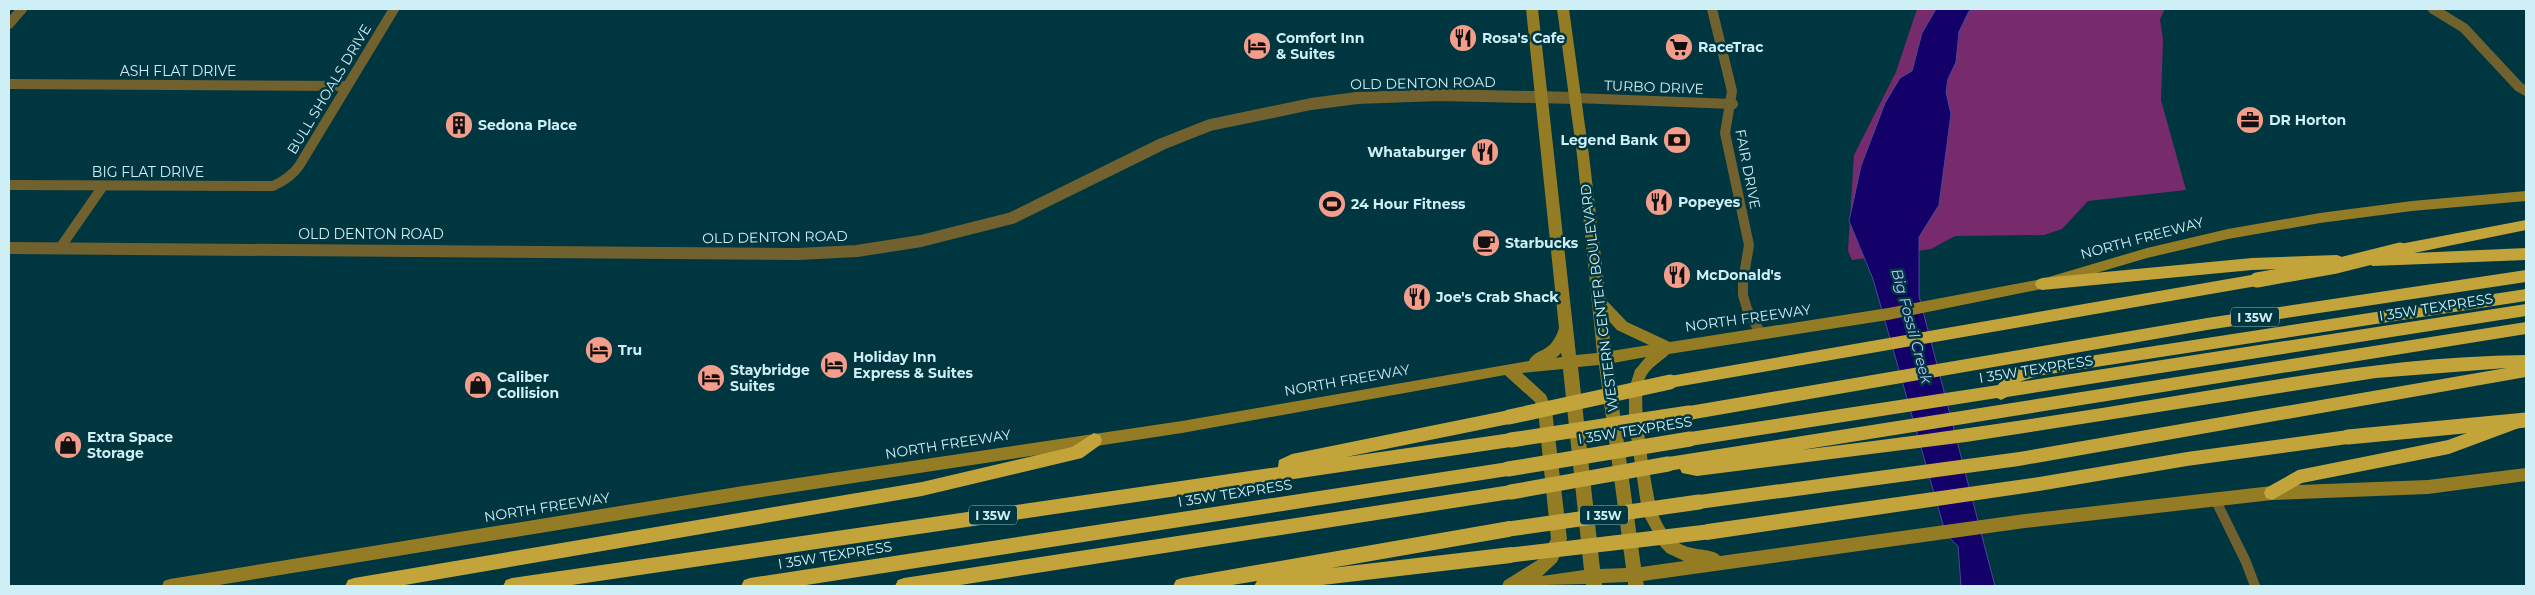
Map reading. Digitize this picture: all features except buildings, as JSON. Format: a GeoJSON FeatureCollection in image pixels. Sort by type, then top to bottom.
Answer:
{"type":"FeatureCollection","features":[{"type":"Feature","properties":{"kind":"highway"},"geometry":{"type":"LineString","coordinates":[[1263,475],[1292,461],[1670,382],[1856,348],[1964,332],[2336,266],[2400,250],[2526,225]]}},
{"type":"Feature","properties":{"kind":"highway"},"geometry":{"type":"LineString","coordinates":[[2042,284],[2252,264],[2526,254]]}},
{"type":"Feature","properties":{"kind":"highway","name":"I 35W"},"geometry":{"type":"LineString","coordinates":[[512,586],[1689,413],[1985,361],[2526,276]]}},
{"type":"Feature","properties":{"kind":"highway"},"geometry":{"type":"LineString","coordinates":[[2001,392],[2014,376],[2037,370],[2526,295]]}},
{"type":"Feature","properties":{"kind":"highway","name":"I 35W TEXPRESS"},"geometry":{"type":"LineString","coordinates":[[750,586],[2526,310]]}},
{"type":"Feature","properties":{"kind":"highway"},"geometry":{"type":"LineString","coordinates":[[904,586],[1511,492],[1668,464],[2526,328]]}},
{"type":"Feature","properties":{"kind":"highway"},"geometry":{"type":"LineString","coordinates":[[1668,464],[1697,469],[1873,449],[2014,429],[2288,385],[2440,364],[2526,361]]}},
{"type":"Feature","properties":{"kind":"highway","name":"I 35W"},"geometry":{"type":"LineString","coordinates":[[1182,586],[1509,529],[2019,459],[2526,370]]}},
{"type":"Feature","properties":{"kind":"highway"},"geometry":{"type":"LineString","coordinates":[[1263,586],[1329,576],[1707,532],[2039,484],[2186,459],[2348,437],[2526,419]]}},
{"type":"Feature","properties":{"kind":"highway"},"geometry":{"type":"LineString","coordinates":[[2272,493],[2298,476],[2450,448],[2526,419]]}},
{"type":"Feature","properties":{"kind":"highway"},"geometry":{"type":"LineString","coordinates":[[354,586],[922,489],[1076,453],[1094,440]]}},
{"type":"Feature","properties":{"kind":"main road"},"geometry":{"type":"LineString","coordinates":[[1532,9],[1572,362],[1594,581]]}},
{"type":"Feature","properties":{"kind":"main road","name":"WESTERN CENTER BOULEVARD"},"geometry":{"type":"LineString","coordinates":[[1563,9],[1605,358],[1636,581]]}},
{"type":"Feature","properties":{"kind":"main road","name":"NORTH FREEWAY"},"geometry":{"type":"LineString","coordinates":[[170,586],[743,493],[1206,423],[1508,369],[1605,358],[1846,321],[2042,284],[2147,253],[2228,234],[2339,215],[2526,196]]}},
{"type":"Feature","properties":{"kind":"main road"},"geometry":{"type":"LineString","coordinates":[[1599,302],[1622,326],[1667,347],[1638,376],[1636,386],[1636,406],[1650,512],[1664,540],[1686,557],[1740,561]]}},
{"type":"Feature","properties":{"kind":"main road"},"geometry":{"type":"LineString","coordinates":[[1510,586],[1549,562],[1554,556],[1559,539],[1545,410],[1541,399],[1508,369],[1553,354],[1563,339],[1567,322]]}},
{"type":"Feature","properties":{"kind":"main road"},"geometry":{"type":"LineString","coordinates":[[1525,586],[1594,581],[1636,581],[1740,561],[2025,521],[2216,501],[2272,493],[2428,487],[2526,476]]}},
{"type":"Feature","properties":{"kind":"street"},"geometry":{"type":"LineString","coordinates":[[9,24],[22,9]]}},
{"type":"Feature","properties":{"kind":"street","name":"BULL SHOALS DRIVE"},"geometry":{"type":"LineString","coordinates":[[285,181],[292,176],[394,9]]}},
{"type":"Feature","properties":{"kind":"street","name":"FAIR DRIVE"},"geometry":{"type":"LineString","coordinates":[[1712,9],[1732,91],[1732,104],[1725,121],[1725,132],[1750,245],[1743,281],[1743,296],[1761,334]]}},
{"type":"Feature","properties":{"kind":"street"},"geometry":{"type":"LineString","coordinates":[[2433,9],[2464,28],[2519,87],[2526,91]]}},
{"type":"Feature","properties":{"kind":"street","name":"ASH FLAT DRIVE"},"geometry":{"type":"LineString","coordinates":[[9,84],[347,86]]}},
{"type":"Feature","properties":{"kind":"street","name":"OLD DENTON ROAD"},"geometry":{"type":"LineString","coordinates":[[9,248],[358,249],[798,254],[857,251],[921,241],[1012,218],[1162,144],[1210,125],[1311,104],[1357,98],[1440,95],[1575,98]]}},
{"type":"Feature","properties":{"kind":"street","name":"TURBO DRIVE"},"geometry":{"type":"LineString","coordinates":[[1575,98],[1732,104]]}},
{"type":"Feature","properties":{"kind":"street","name":"BIG FLAT DRIVE"},"geometry":{"type":"LineString","coordinates":[[9,185],[273,186],[285,181]]}},
{"type":"Feature","properties":{"kind":"street"},"geometry":{"type":"LineString","coordinates":[[60,248],[103,186]]}},
{"type":"Feature","properties":{"kind":"street"},"geometry":{"type":"LineString","coordinates":[[2216,501],[2246,562],[2255,586]]}},
{"type":"Feature","properties":{"kind":"shaded area"},"geometry":{"type":"Polygon","coordinates":[[[1917,9],[2165,9],[2160,19],[2163,40],[2161,100],[2186,190],[2088,201],[2062,229],[2044,235],[1955,236],[1931,249],[1852,260],[1848,251],[1854,155],[1896,72],[1917,9]]]}},
{"type":"Feature","properties":{"kind":"water","name":"Big Fossil Creek"},"geometry":{"type":"Polygon","coordinates":[[[1936,9],[1979,9],[1969,11],[1959,32],[1956,62],[1948,79],[1946,92],[1951,114],[1939,205],[1919,237],[1919,296],[1995,586],[1961,586],[1958,546],[1946,535],[1873,279],[1849,221],[1861,166],[1885,103],[1900,78],[1912,71],[1922,33],[1936,9]]]}},
{"type":"Feature","properties":{"kind":"place","name":"Rosa's Cafe"},"geometry":{"type":"Point","coordinates":[1463,38]}},
{"type":"Feature","properties":{"kind":"place","name":"Comfort Inn & Suites"},"geometry":{"type":"Point","coordinates":[1257,46]}},
{"type":"Feature","properties":{"kind":"place","name":"RaceTrac"},"geometry":{"type":"Point","coordinates":[1679,47]}},
{"type":"Feature","properties":{"kind":"place","name":"DR Horton"},"geometry":{"type":"Point","coordinates":[2250,120]}},
{"type":"Feature","properties":{"kind":"place","name":"Sedona Place"},"geometry":{"type":"Point","coordinates":[459,125]}},
{"type":"Feature","properties":{"kind":"place","name":"Legend Bank"},"geometry":{"type":"Point","coordinates":[1677,140]}},
{"type":"Feature","properties":{"kind":"place","name":"Whataburger"},"geometry":{"type":"Point","coordinates":[1485,152]}},
{"type":"Feature","properties":{"kind":"place","name":"Popeyes"},"geometry":{"type":"Point","coordinates":[1659,202]}},
{"type":"Feature","properties":{"kind":"place","name":"24 Hour Fitness"},"geometry":{"type":"Point","coordinates":[1332,204]}},
{"type":"Feature","properties":{"kind":"place","name":"Starbucks"},"geometry":{"type":"Point","coordinates":[1486,243]}},
{"type":"Feature","properties":{"kind":"place","name":"McDonald's"},"geometry":{"type":"Point","coordinates":[1677,275]}},
{"type":"Feature","properties":{"kind":"place","name":"Joe's Crab Shack"},"geometry":{"type":"Point","coordinates":[1417,297]}},
{"type":"Feature","properties":{"kind":"place","name":"Tru"},"geometry":{"type":"Point","coordinates":[599,350]}},
{"type":"Feature","properties":{"kind":"place","name":"Holiday Inn Express & Suites"},"geometry":{"type":"Point","coordinates":[834,365]}},
{"type":"Feature","properties":{"kind":"place","name":"Staybridge Suites"},"geometry":{"type":"Point","coordinates":[711,378]}},
{"type":"Feature","properties":{"kind":"place","name":"Caliber Collision"},"geometry":{"type":"Point","coordinates":[478,385]}},
{"type":"Feature","properties":{"kind":"place","name":"Extra Space Storage"},"geometry":{"type":"Point","coordinates":[68,445]}}]}
